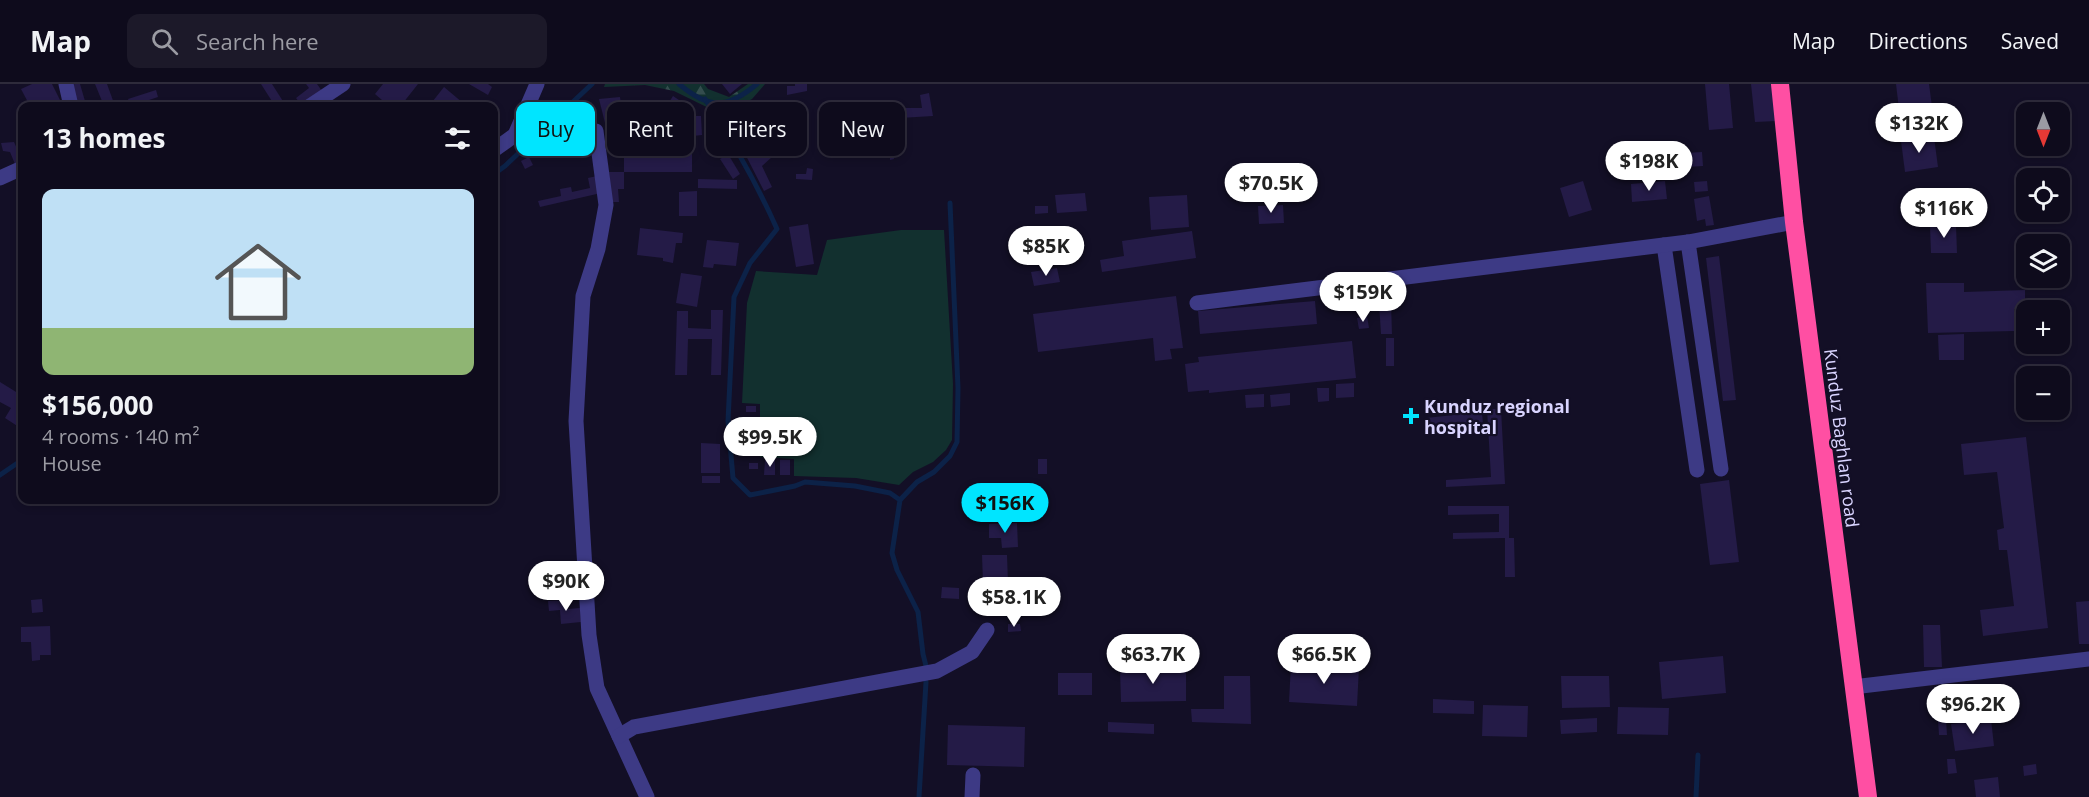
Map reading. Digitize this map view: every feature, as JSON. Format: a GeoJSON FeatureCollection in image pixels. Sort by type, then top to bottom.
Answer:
{"type":"FeatureCollection","features":[{"type":"Feature","properties":{"kind":"highway","name":"Kunduz Baghlan road"},"geometry":{"type":"LineString","coordinates":[[1780,84],[1794,222],[1868,797]]}},
{"type":"Feature","properties":{"kind":"street"},"geometry":{"type":"LineString","coordinates":[[66,84],[70,102]]}},
{"type":"Feature","properties":{"kind":"street"},"geometry":{"type":"LineString","coordinates":[[316,102],[343,84]]}},
{"type":"Feature","properties":{"kind":"street"},"geometry":{"type":"LineString","coordinates":[[498,147],[515,135],[537,84]]}},
{"type":"Feature","properties":{"kind":"street"},"geometry":{"type":"LineString","coordinates":[[596,131],[606,205],[598,249],[583,296],[576,421],[589,636],[597,688],[647,797]]}},
{"type":"Feature","properties":{"kind":"street"},"geometry":{"type":"LineString","coordinates":[[0,178],[18,170]]}},
{"type":"Feature","properties":{"kind":"street"},"geometry":{"type":"LineString","coordinates":[[1197,303],[1688,242],[1794,222]]}},
{"type":"Feature","properties":{"kind":"street"},"geometry":{"type":"LineString","coordinates":[[1688,242],[1721,469]]}},
{"type":"Feature","properties":{"kind":"street"},"geometry":{"type":"LineString","coordinates":[[1664,245],[1696,470]]}},
{"type":"Feature","properties":{"kind":"street"},"geometry":{"type":"LineString","coordinates":[[619,736],[634,727],[937,671],[972,652],[987,630]]}},
{"type":"Feature","properties":{"kind":"street"},"geometry":{"type":"LineString","coordinates":[[1853,687],[2089,659]]}},
{"type":"Feature","properties":{"kind":"street"},"geometry":{"type":"LineString","coordinates":[[972,797],[973,774]]}},
{"type":"Feature","properties":{"kind":"green space"},"geometry":{"type":"Polygon","coordinates":[[[605,84],[704,84],[708,89],[729,97],[748,84],[765,84],[752,99],[746,102],[706,102],[706,107],[674,91],[645,85],[604,87],[605,84]]]}},
{"type":"Feature","properties":{"kind":"green space"},"geometry":{"type":"Polygon","coordinates":[[[901,230],[944,230],[953,384],[952,440],[946,450],[933,462],[913,472],[899,485],[856,478],[794,476],[794,459],[760,457],[760,404],[742,403],[747,303],[756,271],[817,275],[827,240],[901,230]]]}},
{"type":"Feature","properties":{"kind":"building"},"geometry":{"type":"Polygon","coordinates":[[[32,84],[52,84],[61,102],[28,102],[21,89],[32,84]]]}},
{"type":"Feature","properties":{"kind":"building"},"geometry":{"type":"Polygon","coordinates":[[[80,84],[85,101],[74,102],[69,86],[80,84]]]}},
{"type":"Feature","properties":{"kind":"building"},"geometry":{"type":"Polygon","coordinates":[[[95,84],[107,84],[114,102],[102,102],[95,84]]]}},
{"type":"Feature","properties":{"kind":"building"},"geometry":{"type":"Polygon","coordinates":[[[261,84],[272,84],[283,102],[272,102],[261,84]]]}},
{"type":"Feature","properties":{"kind":"building"},"geometry":{"type":"Polygon","coordinates":[[[306,84],[317,84],[322,91],[307,102],[299,102],[296,98],[309,88],[306,84]]]}},
{"type":"Feature","properties":{"kind":"building"},"geometry":{"type":"Polygon","coordinates":[[[383,84],[418,84],[404,102],[384,102],[375,94],[383,84]]]}},
{"type":"Feature","properties":{"kind":"building"},"geometry":{"type":"Polygon","coordinates":[[[469,84],[488,84],[492,87],[488,95],[469,84]]]}},
{"type":"Feature","properties":{"kind":"building"},"geometry":{"type":"Polygon","coordinates":[[[722,84],[742,84],[730,94],[722,84]]]}},
{"type":"Feature","properties":{"kind":"building"},"geometry":{"type":"Polygon","coordinates":[[[795,84],[807,84],[807,91],[787,95],[787,86],[795,86],[795,84]]]}},
{"type":"Feature","properties":{"kind":"building"},"geometry":{"type":"Polygon","coordinates":[[[1705,84],[1729,84],[1733,128],[1709,130],[1705,84]]]}},
{"type":"Feature","properties":{"kind":"building"},"geometry":{"type":"Polygon","coordinates":[[[1751,84],[1773,84],[1777,121],[1755,122],[1751,84]]]}},
{"type":"Feature","properties":{"kind":"building"},"geometry":{"type":"Polygon","coordinates":[[[1896,84],[1929,84],[1934,122],[1901,126],[1896,84]]]}},
{"type":"Feature","properties":{"kind":"building"},"geometry":{"type":"Polygon","coordinates":[[[444,87],[462,102],[432,102],[444,87]]]}},
{"type":"Feature","properties":{"kind":"building"},"geometry":{"type":"Polygon","coordinates":[[[156,90],[158,97],[143,102],[129,102],[128,99],[156,90]]]}},
{"type":"Feature","properties":{"kind":"building"},"geometry":{"type":"Polygon","coordinates":[[[929,93],[933,116],[905,118],[905,108],[922,108],[920,95],[929,93]]]}},
{"type":"Feature","properties":{"kind":"building"},"geometry":{"type":"Polygon","coordinates":[[[673,96],[682,102],[669,102],[673,96]]]}},
{"type":"Feature","properties":{"kind":"building"},"geometry":{"type":"Polygon","coordinates":[[[620,97],[621,102],[607,102],[607,131],[599,99],[620,97]]]}},
{"type":"Feature","properties":{"kind":"building"},"geometry":{"type":"Polygon","coordinates":[[[694,116],[701,116],[702,135],[694,136],[694,116]]]}},
{"type":"Feature","properties":{"kind":"building"},"geometry":{"type":"Polygon","coordinates":[[[1934,137],[1938,167],[1905,172],[1901,141],[1934,137]]]}},
{"type":"Feature","properties":{"kind":"building"},"geometry":{"type":"Polygon","coordinates":[[[14,142],[18,151],[18,169],[10,152],[3,151],[1,143],[14,142]]]}},
{"type":"Feature","properties":{"kind":"building"},"geometry":{"type":"Polygon","coordinates":[[[1702,152],[1703,166],[1686,167],[1685,153],[1702,152]]]}},
{"type":"Feature","properties":{"kind":"building"},"geometry":{"type":"Polygon","coordinates":[[[624,156],[692,156],[692,172],[624,172],[624,156]]]}},
{"type":"Feature","properties":{"kind":"building"},"geometry":{"type":"Polygon","coordinates":[[[729,156],[740,174],[733,179],[720,159],[729,156]]]}},
{"type":"Feature","properties":{"kind":"building"},"geometry":{"type":"Polygon","coordinates":[[[746,156],[773,156],[762,166],[772,187],[764,191],[746,156]]]}},
{"type":"Feature","properties":{"kind":"building"},"geometry":{"type":"Polygon","coordinates":[[[529,157],[533,165],[525,169],[521,161],[529,157]]]}},
{"type":"Feature","properties":{"kind":"building"},"geometry":{"type":"Polygon","coordinates":[[[807,168],[813,169],[812,180],[796,179],[796,174],[806,174],[807,168]]]}},
{"type":"Feature","properties":{"kind":"building"},"geometry":{"type":"Polygon","coordinates":[[[609,172],[624,172],[624,189],[618,189],[619,202],[610,202],[609,172]]]}},
{"type":"Feature","properties":{"kind":"building"},"geometry":{"type":"Polygon","coordinates":[[[597,176],[601,193],[540,207],[538,201],[561,196],[560,189],[571,187],[572,192],[590,188],[588,178],[597,176]]]}},
{"type":"Feature","properties":{"kind":"building"},"geometry":{"type":"Polygon","coordinates":[[[698,179],[737,180],[737,189],[698,188],[698,179]]]}},
{"type":"Feature","properties":{"kind":"building"},"geometry":{"type":"Polygon","coordinates":[[[1583,181],[1592,210],[1569,217],[1560,188],[1583,181]]]}},
{"type":"Feature","properties":{"kind":"building"},"geometry":{"type":"Polygon","coordinates":[[[1665,181],[1667,199],[1632,202],[1631,184],[1665,181]]]}},
{"type":"Feature","properties":{"kind":"building"},"geometry":{"type":"Polygon","coordinates":[[[1707,181],[1708,191],[1695,192],[1694,182],[1707,181]]]}},
{"type":"Feature","properties":{"kind":"building"},"geometry":{"type":"Polygon","coordinates":[[[697,191],[697,216],[679,216],[679,192],[697,191]]]}},
{"type":"Feature","properties":{"kind":"building"},"geometry":{"type":"Polygon","coordinates":[[[1085,193],[1087,211],[1057,213],[1055,195],[1085,193]]]}},
{"type":"Feature","properties":{"kind":"building"},"geometry":{"type":"Polygon","coordinates":[[[1187,195],[1189,227],[1151,230],[1149,197],[1187,195]]]}},
{"type":"Feature","properties":{"kind":"building"},"geometry":{"type":"Polygon","coordinates":[[[1709,196],[1714,225],[1706,226],[1705,219],[1697,221],[1694,199],[1709,196]]]}},
{"type":"Feature","properties":{"kind":"building"},"geometry":{"type":"Polygon","coordinates":[[[1283,205],[1284,223],[1259,224],[1258,206],[1283,205]]]}},
{"type":"Feature","properties":{"kind":"building"},"geometry":{"type":"Polygon","coordinates":[[[1035,206],[1048,206],[1048,213],[1035,214],[1035,206]]]}},
{"type":"Feature","properties":{"kind":"building"},"geometry":{"type":"Polygon","coordinates":[[[808,224],[814,264],[796,267],[789,227],[808,224]]]}},
{"type":"Feature","properties":{"kind":"building"},"geometry":{"type":"Polygon","coordinates":[[[1956,225],[1957,253],[1931,253],[1930,226],[1956,225]]]}},
{"type":"Feature","properties":{"kind":"building"},"geometry":{"type":"Polygon","coordinates":[[[640,228],[683,233],[682,243],[676,243],[673,263],[663,261],[663,258],[637,255],[640,228]]]}},
{"type":"Feature","properties":{"kind":"building"},"geometry":{"type":"Polygon","coordinates":[[[1192,231],[1196,258],[1102,272],[1100,260],[1124,256],[1122,241],[1192,231]]]}},
{"type":"Feature","properties":{"kind":"building"},"geometry":{"type":"Polygon","coordinates":[[[707,240],[739,243],[736,266],[714,264],[713,268],[703,267],[707,240]]]}},
{"type":"Feature","properties":{"kind":"building"},"geometry":{"type":"Polygon","coordinates":[[[1719,256],[1736,400],[1723,401],[1706,258],[1719,256]]]}},
{"type":"Feature","properties":{"kind":"building"},"geometry":{"type":"Polygon","coordinates":[[[1057,268],[1060,282],[1034,286],[1031,272],[1057,268]]]}},
{"type":"Feature","properties":{"kind":"building"},"geometry":{"type":"Polygon","coordinates":[[[681,273],[702,276],[697,307],[676,303],[681,273]]]}},
{"type":"Feature","properties":{"kind":"building"},"geometry":{"type":"Polygon","coordinates":[[[1926,283],[1964,283],[1964,292],[2025,290],[2025,300],[2016,300],[2014,331],[1928,333],[1926,283]]]}},
{"type":"Feature","properties":{"kind":"building"},"geometry":{"type":"Polygon","coordinates":[[[1176,296],[1183,348],[1170,349],[1172,359],[1155,361],[1153,338],[1038,352],[1033,314],[1176,296]]]}},
{"type":"Feature","properties":{"kind":"building"},"geometry":{"type":"Polygon","coordinates":[[[1315,301],[1317,324],[1200,334],[1198,311],[1315,301]]]}},
{"type":"Feature","properties":{"kind":"building"},"geometry":{"type":"Polygon","coordinates":[[[1379,303],[1391,303],[1392,334],[1381,334],[1379,303]]]}},
{"type":"Feature","properties":{"kind":"building"},"geometry":{"type":"Polygon","coordinates":[[[711,310],[723,310],[721,375],[711,375],[712,339],[688,339],[687,375],[675,375],[677,311],[688,311],[688,328],[711,329],[711,310]]]}},
{"type":"Feature","properties":{"kind":"building"},"geometry":{"type":"Polygon","coordinates":[[[1367,316],[1369,328],[1359,329],[1357,318],[1367,316]]]}},
{"type":"Feature","properties":{"kind":"building"},"geometry":{"type":"Polygon","coordinates":[[[1964,334],[1964,360],[1939,360],[1938,335],[1964,334]]]}},
{"type":"Feature","properties":{"kind":"building"},"geometry":{"type":"Polygon","coordinates":[[[1386,338],[1394,338],[1394,366],[1386,366],[1386,338]]]}},
{"type":"Feature","properties":{"kind":"building"},"geometry":{"type":"Polygon","coordinates":[[[1352,341],[1356,378],[1209,393],[1209,390],[1188,392],[1185,364],[1199,362],[1198,357],[1352,341]]]}},
{"type":"Feature","properties":{"kind":"building"},"geometry":{"type":"Polygon","coordinates":[[[0,382],[18,393],[18,426],[5,418],[11,408],[0,402],[0,382]]]}},
{"type":"Feature","properties":{"kind":"building"},"geometry":{"type":"Polygon","coordinates":[[[1354,383],[1354,397],[1336,398],[1336,384],[1354,383]]]}},
{"type":"Feature","properties":{"kind":"building"},"geometry":{"type":"Polygon","coordinates":[[[1317,388],[1329,388],[1329,401],[1318,402],[1317,388]]]}},
{"type":"Feature","properties":{"kind":"building"},"geometry":{"type":"Polygon","coordinates":[[[1290,393],[1290,405],[1271,407],[1270,395],[1290,393]]]}},
{"type":"Feature","properties":{"kind":"building"},"geometry":{"type":"Polygon","coordinates":[[[1264,394],[1264,407],[1246,408],[1245,395],[1264,394]]]}},
{"type":"Feature","properties":{"kind":"building"},"geometry":{"type":"Polygon","coordinates":[[[746,406],[756,406],[756,412],[746,412],[746,406]]]}},
{"type":"Feature","properties":{"kind":"building"},"geometry":{"type":"Polygon","coordinates":[[[1487,409],[1501,409],[1505,484],[1446,487],[1446,480],[1491,477],[1487,409]]]}},
{"type":"Feature","properties":{"kind":"building"},"geometry":{"type":"Polygon","coordinates":[[[1482,412],[1483,425],[1427,431],[1426,418],[1482,412]]]}},
{"type":"Feature","properties":{"kind":"building"},"geometry":{"type":"Polygon","coordinates":[[[747,420],[756,420],[756,426],[747,426],[747,420]]]}},
{"type":"Feature","properties":{"kind":"building"},"geometry":{"type":"Polygon","coordinates":[[[748,434],[757,434],[757,440],[748,440],[748,434]]]}},
{"type":"Feature","properties":{"kind":"building"},"geometry":{"type":"Polygon","coordinates":[[[2026,437],[2048,628],[1983,636],[1980,610],[2014,606],[2007,550],[1999,550],[1997,530],[2004,528],[1997,472],[1964,475],[1961,444],[2026,437]]]}},
{"type":"Feature","properties":{"kind":"building"},"geometry":{"type":"Polygon","coordinates":[[[701,443],[720,444],[720,473],[701,473],[701,443]]]}},
{"type":"Feature","properties":{"kind":"building"},"geometry":{"type":"Polygon","coordinates":[[[749,450],[758,450],[758,456],[749,456],[749,450]]]}},
{"type":"Feature","properties":{"kind":"building"},"geometry":{"type":"Polygon","coordinates":[[[1038,459],[1047,459],[1047,474],[1038,474],[1038,459]]]}},
{"type":"Feature","properties":{"kind":"building"},"geometry":{"type":"Polygon","coordinates":[[[765,460],[775,460],[775,475],[764,475],[765,460]]]}},
{"type":"Feature","properties":{"kind":"building"},"geometry":{"type":"Polygon","coordinates":[[[780,460],[790,460],[790,475],[780,475],[780,460]]]}},
{"type":"Feature","properties":{"kind":"building"},"geometry":{"type":"Polygon","coordinates":[[[749,463],[758,463],[758,469],[749,469],[749,463]]]}},
{"type":"Feature","properties":{"kind":"building"},"geometry":{"type":"Polygon","coordinates":[[[702,476],[720,476],[720,483],[702,483],[702,476]]]}},
{"type":"Feature","properties":{"kind":"building"},"geometry":{"type":"Polygon","coordinates":[[[1729,480],[1739,562],[1710,565],[1700,484],[1729,480]]]}},
{"type":"Feature","properties":{"kind":"building"},"geometry":{"type":"Polygon","coordinates":[[[1448,506],[1509,506],[1509,538],[1514,538],[1515,577],[1505,577],[1505,538],[1453,539],[1453,533],[1499,532],[1499,514],[1448,515],[1448,506]]]}},
{"type":"Feature","properties":{"kind":"building"},"geometry":{"type":"Polygon","coordinates":[[[1017,523],[1018,547],[1002,548],[1001,538],[989,538],[989,524],[1017,523]]]}},
{"type":"Feature","properties":{"kind":"building"},"geometry":{"type":"Polygon","coordinates":[[[982,555],[1007,555],[1008,583],[983,583],[982,555]]]}},
{"type":"Feature","properties":{"kind":"building"},"geometry":{"type":"Polygon","coordinates":[[[942,587],[959,588],[959,599],[941,598],[942,587]]]}},
{"type":"Feature","properties":{"kind":"building"},"geometry":{"type":"Polygon","coordinates":[[[1004,597],[1021,597],[1020,602],[1004,601],[1004,597]]]}},
{"type":"Feature","properties":{"kind":"building"},"geometry":{"type":"Polygon","coordinates":[[[42,599],[43,612],[32,613],[31,600],[42,599]]]}},
{"type":"Feature","properties":{"kind":"building"},"geometry":{"type":"Polygon","coordinates":[[[568,600],[568,609],[580,608],[581,622],[561,624],[560,610],[549,611],[548,601],[568,600]]]}},
{"type":"Feature","properties":{"kind":"building"},"geometry":{"type":"Polygon","coordinates":[[[2089,601],[2089,644],[2079,644],[2076,602],[2089,601]]]}},
{"type":"Feature","properties":{"kind":"building"},"geometry":{"type":"Polygon","coordinates":[[[1005,608],[1017,608],[1017,613],[1005,613],[1005,608]]]}},
{"type":"Feature","properties":{"kind":"building"},"geometry":{"type":"Polygon","coordinates":[[[1008,624],[1020,624],[1021,631],[1008,632],[1008,624]]]}},
{"type":"Feature","properties":{"kind":"building"},"geometry":{"type":"Polygon","coordinates":[[[1923,625],[1940,625],[1942,667],[1924,667],[1923,625]]]}},
{"type":"Feature","properties":{"kind":"building"},"geometry":{"type":"Polygon","coordinates":[[[50,626],[51,655],[40,655],[40,660],[32,661],[31,642],[21,642],[21,627],[50,626]]]}},
{"type":"Feature","properties":{"kind":"building"},"geometry":{"type":"Polygon","coordinates":[[[1723,656],[1726,693],[1662,699],[1659,662],[1723,656]]]}},
{"type":"Feature","properties":{"kind":"building"},"geometry":{"type":"Polygon","coordinates":[[[1291,664],[1359,667],[1357,706],[1289,702],[1291,664]]]}},
{"type":"Feature","properties":{"kind":"building"},"geometry":{"type":"Polygon","coordinates":[[[1186,669],[1186,701],[1121,702],[1120,670],[1186,669]]]}},
{"type":"Feature","properties":{"kind":"building"},"geometry":{"type":"Polygon","coordinates":[[[1058,673],[1092,673],[1092,695],[1058,695],[1058,673]]]}},
{"type":"Feature","properties":{"kind":"building"},"geometry":{"type":"Polygon","coordinates":[[[1224,676],[1250,676],[1251,724],[1192,722],[1191,709],[1224,709],[1224,676]]]}},
{"type":"Feature","properties":{"kind":"building"},"geometry":{"type":"Polygon","coordinates":[[[1561,676],[1609,676],[1610,707],[1562,708],[1561,676]]]}},
{"type":"Feature","properties":{"kind":"building"},"geometry":{"type":"Polygon","coordinates":[[[1433,699],[1474,701],[1474,714],[1433,713],[1433,699]]]}},
{"type":"Feature","properties":{"kind":"building"},"geometry":{"type":"Polygon","coordinates":[[[1483,705],[1528,706],[1527,737],[1482,736],[1483,705]]]}},
{"type":"Feature","properties":{"kind":"building"},"geometry":{"type":"Polygon","coordinates":[[[1618,707],[1669,708],[1668,735],[1617,734],[1618,707]]]}},
{"type":"Feature","properties":{"kind":"building"},"geometry":{"type":"Polygon","coordinates":[[[1597,718],[1597,732],[1561,734],[1560,720],[1597,718]]]}},
{"type":"Feature","properties":{"kind":"building"},"geometry":{"type":"Polygon","coordinates":[[[1946,719],[1947,735],[1939,735],[1938,720],[1946,719]]]}},
{"type":"Feature","properties":{"kind":"building"},"geometry":{"type":"Polygon","coordinates":[[[1991,719],[1994,746],[1955,751],[1951,724],[1991,719]]]}},
{"type":"Feature","properties":{"kind":"building"},"geometry":{"type":"Polygon","coordinates":[[[1108,722],[1154,724],[1154,734],[1108,732],[1108,722]]]}},
{"type":"Feature","properties":{"kind":"building"},"geometry":{"type":"Polygon","coordinates":[[[948,725],[1025,727],[1024,767],[947,765],[948,725]]]}},
{"type":"Feature","properties":{"kind":"building"},"geometry":{"type":"Polygon","coordinates":[[[1947,759],[1955,759],[1957,773],[1948,774],[1947,759]]]}},
{"type":"Feature","properties":{"kind":"building"},"geometry":{"type":"Polygon","coordinates":[[[2036,764],[2037,774],[2024,776],[2023,766],[2036,764]]]}},
{"type":"Feature","properties":{"kind":"building"},"geometry":{"type":"Polygon","coordinates":[[[1998,777],[2000,797],[1976,797],[1974,780],[1998,777]]]}},
{"type":"Feature","properties":{"kind":"waterway"},"geometry":{"type":"LineString","coordinates":[[498,171],[592,84]]}},
{"type":"Feature","properties":{"kind":"waterway"},"geometry":{"type":"LineString","coordinates":[[679,84],[700,98],[718,103],[737,98],[757,84]]}},
{"type":"Feature","properties":{"kind":"waterway"},"geometry":{"type":"LineString","coordinates":[[705,99],[744,162],[777,229],[750,263],[734,297],[728,421],[733,478],[750,495],[805,482],[855,486],[890,493],[900,500],[892,553],[897,570],[918,612],[926,666]]}},
{"type":"Feature","properties":{"kind":"waterway"},"geometry":{"type":"LineString","coordinates":[[900,500],[917,482],[934,472],[950,456],[957,442],[958,388],[950,203]]}},
{"type":"Feature","properties":{"kind":"waterway"},"geometry":{"type":"LineString","coordinates":[[0,475],[18,463]]}},
{"type":"Feature","properties":{"kind":"waterway"},"geometry":{"type":"LineString","coordinates":[[919,797],[926,682]]}},
{"type":"Feature","properties":{"kind":"waterway"},"geometry":{"type":"LineString","coordinates":[[1696,797],[1698,755]]}},
{"type":"Feature","properties":{"kind":"place","name":"Kunduz regional hospital"},"geometry":{"type":"Point","coordinates":[1411,416]}}]}
